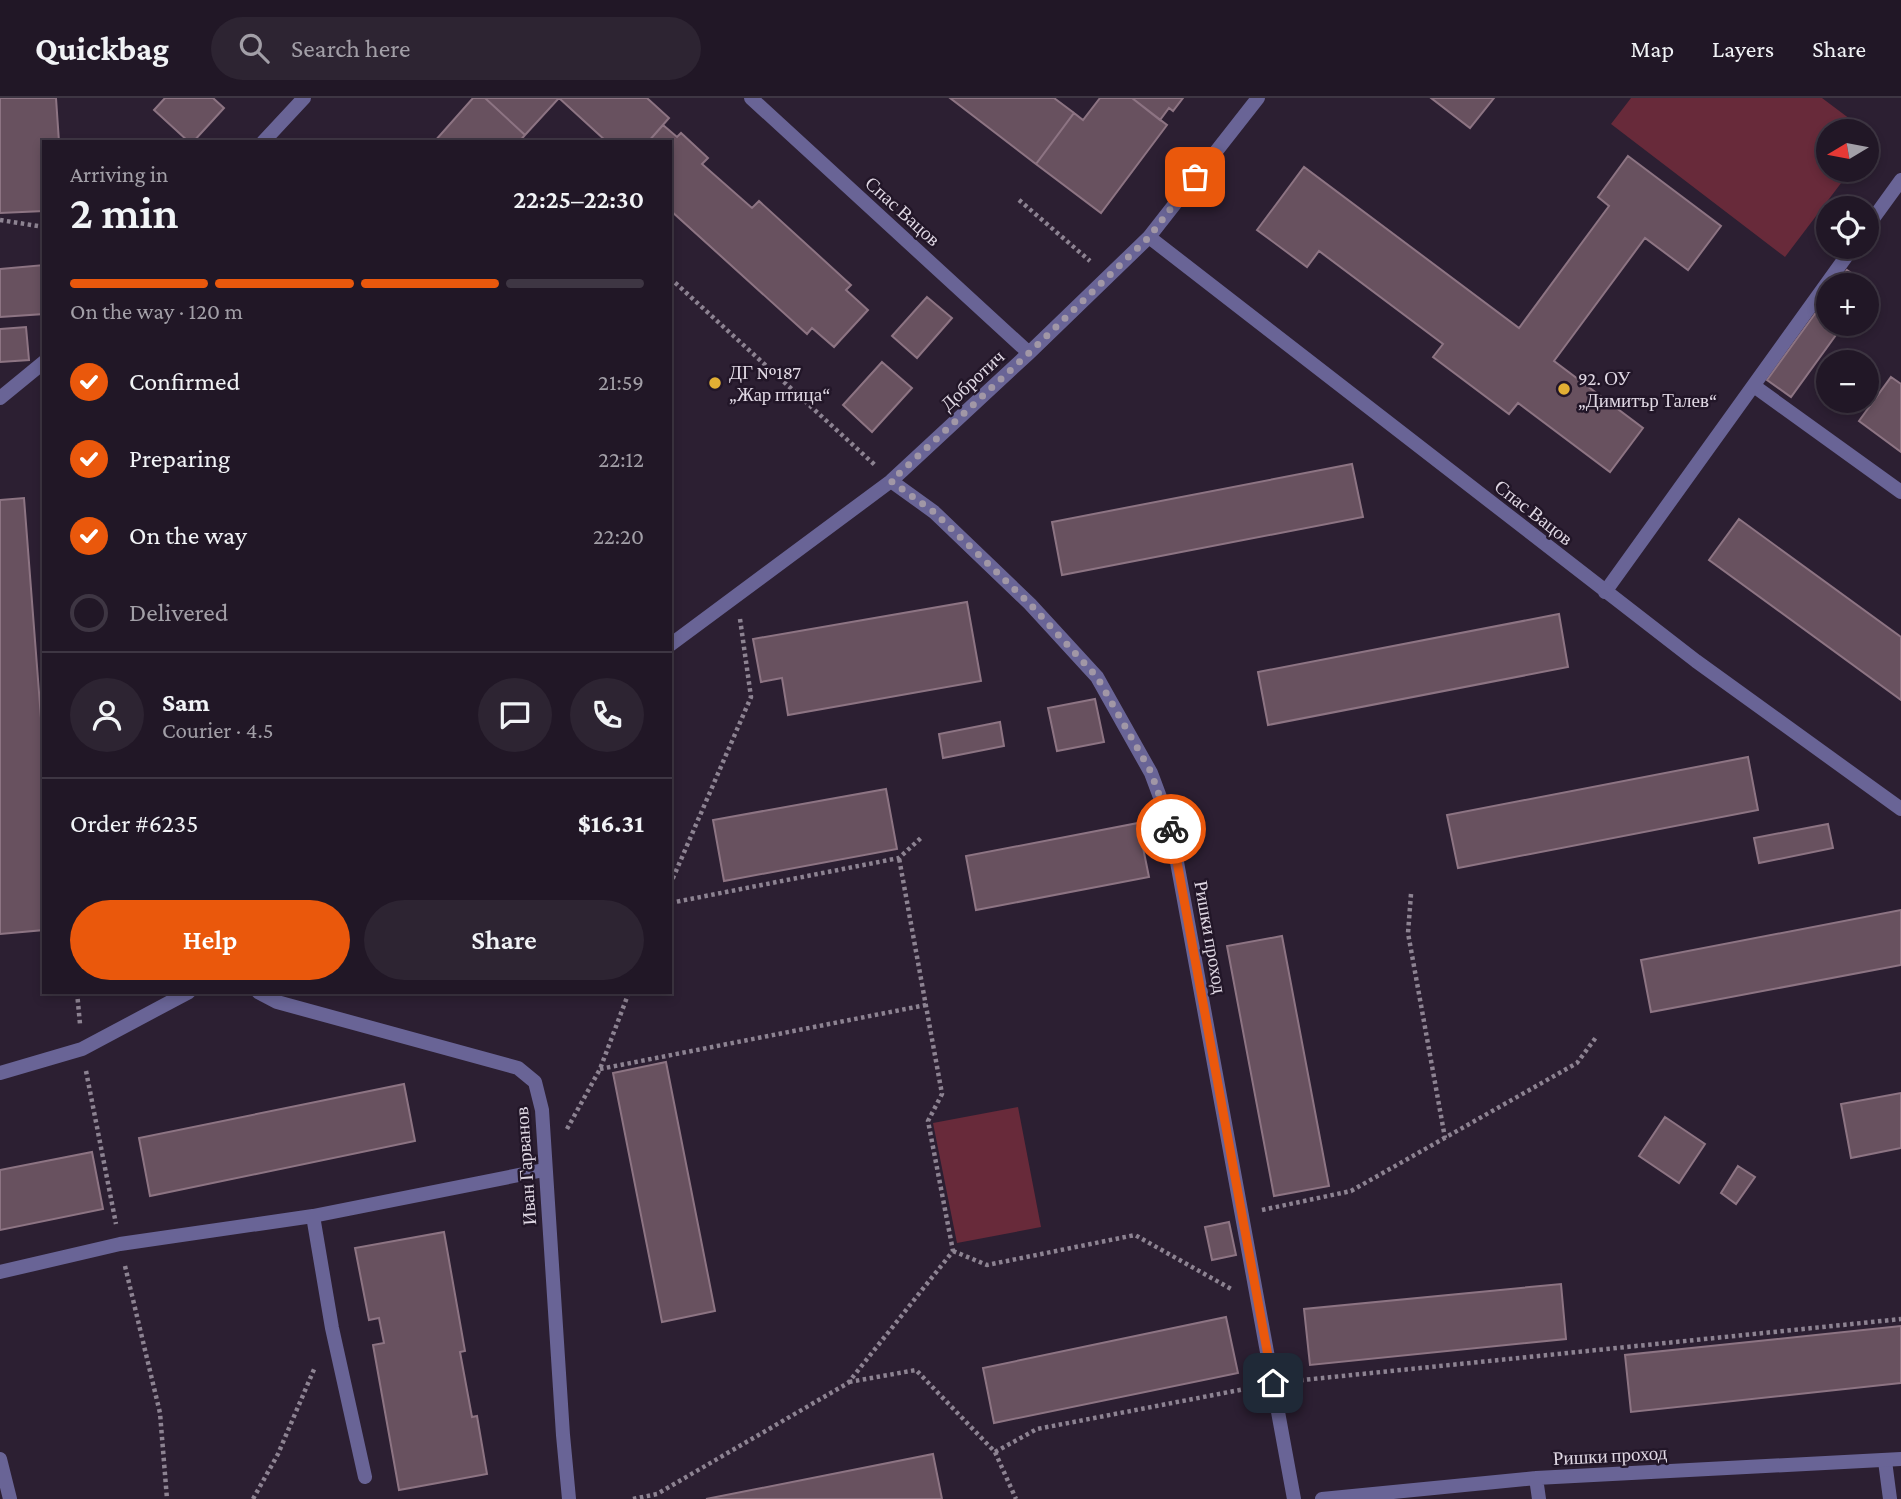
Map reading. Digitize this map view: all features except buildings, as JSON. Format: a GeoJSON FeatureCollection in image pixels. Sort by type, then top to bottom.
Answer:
{"type":"FeatureCollection","features":[{"type":"Feature","properties":{"kind":"street"},"geometry":{"type":"LineString","coordinates":[[265,140],[304,98]]}},
{"type":"Feature","properties":{"kind":"street","name":"Добротич"},"geometry":{"type":"LineString","coordinates":[[672,644],[891,481],[1029,353],[1149,237],[1258,98]]}},
{"type":"Feature","properties":{"kind":"street","name":"Спас Вацов"},"geometry":{"type":"LineString","coordinates":[[758,100],[1029,353]]}},
{"type":"Feature","properties":{"kind":"street"},"geometry":{"type":"LineString","coordinates":[[1879,210],[1901,180]]}},
{"type":"Feature","properties":{"kind":"street","name":"Спас Вацов"},"geometry":{"type":"LineString","coordinates":[[1149,237],[1605,592],[1901,809]]}},
{"type":"Feature","properties":{"kind":"street"},"geometry":{"type":"LineString","coordinates":[[1605,592],[1844,259]]}},
{"type":"Feature","properties":{"kind":"street"},"geometry":{"type":"LineString","coordinates":[[0,398],[42,364]]}},
{"type":"Feature","properties":{"kind":"street"},"geometry":{"type":"LineString","coordinates":[[1754,386],[1901,492]]}},
{"type":"Feature","properties":{"kind":"street","name":"Ришки проход"},"geometry":{"type":"LineString","coordinates":[[891,481],[934,512],[1030,604],[1097,677],[1151,772],[1170,824],[1294,1499]]}},
{"type":"Feature","properties":{"kind":"street"},"geometry":{"type":"LineString","coordinates":[[0,1073],[82,1049],[185,994]]}},
{"type":"Feature","properties":{"kind":"street","name":"Иван Гарванов"},"geometry":{"type":"LineString","coordinates":[[261,994],[277,1003],[518,1068],[535,1082],[539,1093],[569,1499]]}},
{"type":"Feature","properties":{"kind":"street"},"geometry":{"type":"LineString","coordinates":[[0,1272],[120,1244],[313,1216],[544,1170]]}},
{"type":"Feature","properties":{"kind":"street"},"geometry":{"type":"LineString","coordinates":[[313,1216],[332,1328],[365,1476]]}},
{"type":"Feature","properties":{"kind":"street"},"geometry":{"type":"LineString","coordinates":[[0,1459],[10,1499]]}},
{"type":"Feature","properties":{"kind":"street","name":"Ришки проход"},"geometry":{"type":"LineString","coordinates":[[1322,1499],[1536,1478],[1901,1459]]}},
{"type":"Feature","properties":{"kind":"street"},"geometry":{"type":"LineString","coordinates":[[1885,1461],[1890,1499]]}},
{"type":"Feature","properties":{"kind":"street"},"geometry":{"type":"LineString","coordinates":[[1536,1478],[1539,1499]]}},
{"type":"Feature","properties":{"kind":"path"},"geometry":{"type":"LineString","coordinates":[[1019,200],[1108,276]]}},
{"type":"Feature","properties":{"kind":"path"},"geometry":{"type":"LineString","coordinates":[[0,220],[42,227]]}},
{"type":"Feature","properties":{"kind":"path"},"geometry":{"type":"LineString","coordinates":[[672,280],[891,481]]}},
{"type":"Feature","properties":{"kind":"path"},"geometry":{"type":"LineString","coordinates":[[672,880],[751,697],[737,595]]}},
{"type":"Feature","properties":{"kind":"path"},"geometry":{"type":"LineString","coordinates":[[672,903],[899,858],[922,837]]}},
{"type":"Feature","properties":{"kind":"path"},"geometry":{"type":"LineString","coordinates":[[848,1382],[953,1251],[928,1121],[943,1094],[899,858]]}},
{"type":"Feature","properties":{"kind":"path"},"geometry":{"type":"LineString","coordinates":[[1411,894],[1408,933],[1445,1138]]}},
{"type":"Feature","properties":{"kind":"path"},"geometry":{"type":"LineString","coordinates":[[544,1170],[600,1069],[628,994]]}},
{"type":"Feature","properties":{"kind":"path"},"geometry":{"type":"LineString","coordinates":[[600,1069],[926,1005]]}},
{"type":"Feature","properties":{"kind":"path"},"geometry":{"type":"LineString","coordinates":[[1242,1215],[1351,1191],[1577,1063],[1597,1036]]}},
{"type":"Feature","properties":{"kind":"path"},"geometry":{"type":"LineString","coordinates":[[82,1049],[120,1244],[160,1413],[167,1499]]}},
{"type":"Feature","properties":{"kind":"path"},"geometry":{"type":"LineString","coordinates":[[953,1251],[987,1265],[1135,1235],[1258,1304]]}},
{"type":"Feature","properties":{"kind":"path"},"geometry":{"type":"LineString","coordinates":[[995,1452],[1037,1429],[1273,1383],[1901,1319]]}},
{"type":"Feature","properties":{"kind":"path"},"geometry":{"type":"LineString","coordinates":[[253,1499],[278,1454],[316,1366]]}},
{"type":"Feature","properties":{"kind":"path"},"geometry":{"type":"LineString","coordinates":[[633,1499],[657,1494],[848,1382],[916,1370],[995,1452],[1016,1499]]}},
{"type":"Feature","properties":{"kind":"shaded area"},"geometry":{"type":"Polygon","coordinates":[[[1631,98],[1822,98],[1850,119],[1816,119],[1816,182],[1842,182],[1831,196],[1816,196],[1816,216],[1785,257],[1611,124],[1631,98]]]}},
{"type":"Feature","properties":{"kind":"shaded area"},"geometry":{"type":"Polygon","coordinates":[[[1018,1107],[1041,1227],[957,1243],[933,1123],[1018,1107]]]}},
{"type":"Feature","properties":{"kind":"way so far"},"geometry":{"type":"LineString","coordinates":[[1171,829],[1151,772],[1097,677],[1030,604],[934,512],[891,481],[1149,237],[1195,177]]}},
{"type":"Feature","properties":{"kind":"place","name":"ДГ №187 „Жар птица“"},"geometry":{"type":"Point","coordinates":[715,383]}},
{"type":"Feature","properties":{"kind":"place","name":"92. ОУ „Димитър Талев“"},"geometry":{"type":"Point","coordinates":[1564,389]}},
{"type":"Feature","properties":{"kind":"route"},"geometry":{"type":"LineString","coordinates":[[1171,829],[1273,1383]]}}]}
